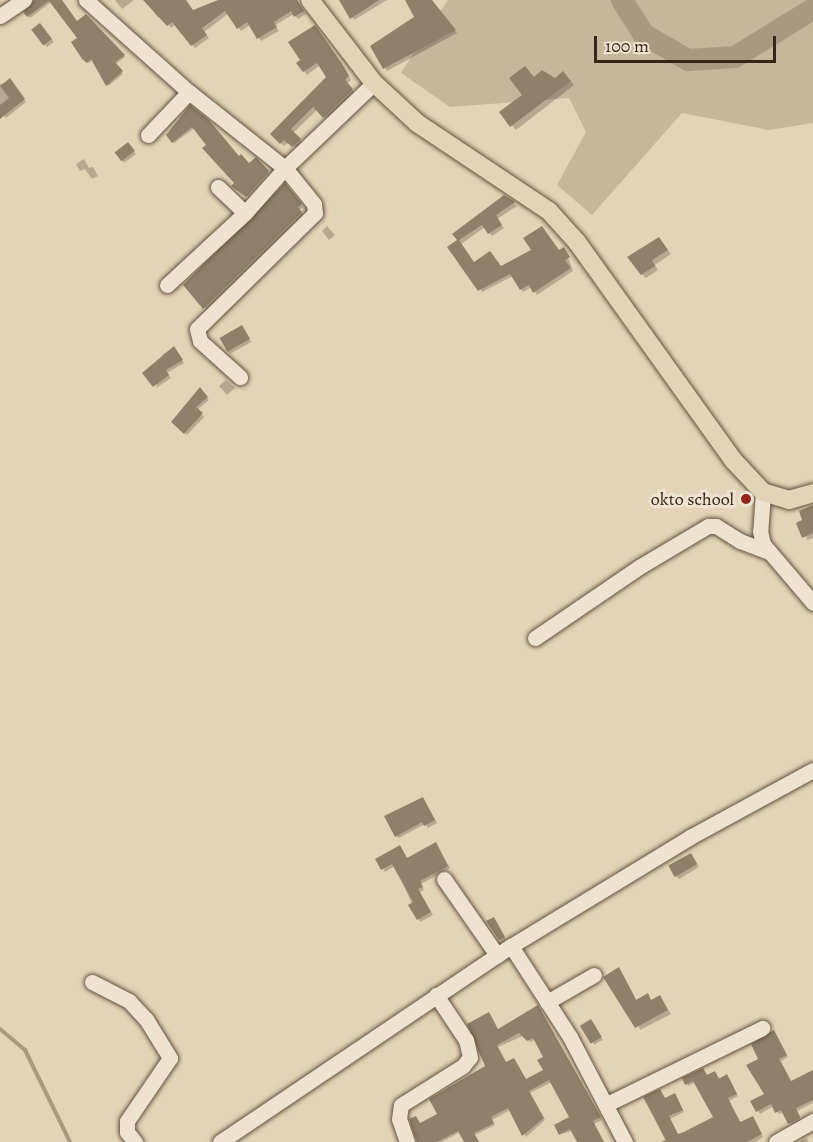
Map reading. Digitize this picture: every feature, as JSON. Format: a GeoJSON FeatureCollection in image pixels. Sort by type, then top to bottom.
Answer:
{"type":"FeatureCollection","features":[{"type":"Feature","properties":{"kind":"main road"},"geometry":{"type":"LineString","coordinates":[[310,0],[374,83],[417,123],[549,211],[578,242],[733,460],[771,495],[789,500],[813,493]]}},
{"type":"Feature","properties":{"kind":"street"},"geometry":{"type":"LineString","coordinates":[[0,16],[24,0]]}},
{"type":"Feature","properties":{"kind":"street"},"geometry":{"type":"LineString","coordinates":[[86,0],[189,92],[285,168],[314,204],[315,213],[197,329],[201,341],[240,377]]}},
{"type":"Feature","properties":{"kind":"street"},"geometry":{"type":"LineString","coordinates":[[167,285],[245,213],[285,168],[374,83]]}},
{"type":"Feature","properties":{"kind":"street"},"geometry":{"type":"LineString","coordinates":[[148,135],[189,92]]}},
{"type":"Feature","properties":{"kind":"street"},"geometry":{"type":"LineString","coordinates":[[218,186],[245,213]]}},
{"type":"Feature","properties":{"kind":"street"},"geometry":{"type":"LineString","coordinates":[[771,495],[760,520],[760,537],[769,552],[813,603]]}},
{"type":"Feature","properties":{"kind":"street"},"geometry":{"type":"LineString","coordinates":[[535,638],[639,567],[708,526],[716,526],[740,542],[769,552]]}},
{"type":"Feature","properties":{"kind":"street"},"geometry":{"type":"LineString","coordinates":[[220,1142],[511,945],[690,837],[813,770]]}},
{"type":"Feature","properties":{"kind":"street"},"geometry":{"type":"LineString","coordinates":[[444,879],[497,955]]}},
{"type":"Feature","properties":{"kind":"street"},"geometry":{"type":"LineString","coordinates":[[511,945],[607,1104],[626,1142]]}},
{"type":"Feature","properties":{"kind":"street"},"geometry":{"type":"LineString","coordinates":[[547,1002],[594,975]]}},
{"type":"Feature","properties":{"kind":"street"},"geometry":{"type":"LineString","coordinates":[[92,982],[129,1001],[146,1019],[170,1058],[127,1121],[127,1131],[135,1142]]}},
{"type":"Feature","properties":{"kind":"street"},"geometry":{"type":"LineString","coordinates":[[407,1142],[399,1119],[401,1105],[463,1066],[472,1050],[436,995]]}},
{"type":"Feature","properties":{"kind":"street"},"geometry":{"type":"LineString","coordinates":[[607,1104],[762,1028]]}},
{"type":"Feature","properties":{"kind":"street"},"geometry":{"type":"LineString","coordinates":[[776,1142],[813,1121]]}},
{"type":"Feature","properties":{"kind":"shaded area"},"geometry":{"type":"Polygon","coordinates":[[[448,0],[813,0],[813,123],[769,130],[682,113],[592,215],[557,185],[586,132],[569,98],[450,107],[401,73],[448,0]]]}},
{"type":"Feature","properties":{"kind":"building"},"geometry":{"type":"Polygon","coordinates":[[[34,0],[62,0],[77,21],[86,14],[125,55],[115,62],[123,71],[106,86],[91,59],[87,63],[82,59],[71,42],[77,38],[49,1],[27,17],[23,12],[34,0]]]}},
{"type":"Feature","properties":{"kind":"building"},"geometry":{"type":"Polygon","coordinates":[[[143,0],[186,0],[193,10],[218,0],[297,0],[304,11],[294,17],[291,11],[274,22],[277,27],[257,39],[247,22],[237,29],[225,11],[202,28],[207,35],[191,46],[172,22],[167,26],[143,0]]]}},
{"type":"Feature","properties":{"kind":"building"},"geometry":{"type":"Polygon","coordinates":[[[339,0],[379,0],[350,19],[339,0]]]}},
{"type":"Feature","properties":{"kind":"building"},"geometry":{"type":"Polygon","coordinates":[[[405,0],[432,0],[456,30],[383,69],[370,46],[414,17],[405,0]]]}},
{"type":"Feature","properties":{"kind":"building"},"geometry":{"type":"Polygon","coordinates":[[[40,23],[52,39],[43,46],[31,30],[40,23]]]}},
{"type":"Feature","properties":{"kind":"building"},"geometry":{"type":"Polygon","coordinates":[[[315,25],[342,64],[349,76],[345,80],[353,89],[323,118],[313,107],[291,129],[301,139],[292,147],[284,140],[280,144],[270,134],[326,77],[317,63],[303,72],[296,63],[300,60],[288,42],[315,25]]]}},
{"type":"Feature","properties":{"kind":"building"},"geometry":{"type":"Polygon","coordinates":[[[525,66],[534,77],[542,70],[555,78],[563,71],[571,81],[510,127],[499,112],[522,95],[509,78],[525,66]]]}},
{"type":"Feature","properties":{"kind":"building"},"geometry":{"type":"Polygon","coordinates":[[[10,78],[25,99],[0,119],[0,105],[9,98],[0,86],[10,78]]]}},
{"type":"Feature","properties":{"kind":"building"},"geometry":{"type":"Polygon","coordinates":[[[190,105],[209,120],[239,156],[241,154],[249,163],[256,157],[269,171],[246,197],[231,186],[234,183],[202,148],[206,145],[192,127],[172,143],[166,135],[190,105]]]}},
{"type":"Feature","properties":{"kind":"building"},"geometry":{"type":"Polygon","coordinates":[[[128,142],[135,151],[121,161],[115,152],[128,142]]]}},
{"type":"Feature","properties":{"kind":"building"},"geometry":{"type":"Polygon","coordinates":[[[285,183],[302,204],[298,207],[302,212],[203,309],[183,285],[285,183]]]}},
{"type":"Feature","properties":{"kind":"building"},"geometry":{"type":"Polygon","coordinates":[[[504,195],[515,202],[496,215],[502,225],[488,234],[482,225],[459,240],[474,262],[490,251],[501,266],[531,250],[523,238],[542,226],[559,250],[564,247],[570,257],[565,260],[571,268],[533,293],[529,285],[520,290],[510,274],[478,291],[447,247],[457,240],[452,234],[504,195]]]}},
{"type":"Feature","properties":{"kind":"building"},"geometry":{"type":"Polygon","coordinates":[[[659,237],[668,250],[652,260],[655,266],[641,275],[627,257],[659,237]]]}},
{"type":"Feature","properties":{"kind":"building"},"geometry":{"type":"Polygon","coordinates":[[[242,325],[250,339],[227,352],[219,338],[242,325]]]}},
{"type":"Feature","properties":{"kind":"building"},"geometry":{"type":"Polygon","coordinates":[[[174,346],[183,360],[166,370],[169,375],[153,387],[142,373],[174,346]]]}},
{"type":"Feature","properties":{"kind":"building"},"geometry":{"type":"Polygon","coordinates":[[[200,387],[208,397],[196,407],[203,413],[184,434],[171,422],[200,387]]]}},
{"type":"Feature","properties":{"kind":"building"},"geometry":{"type":"Polygon","coordinates":[[[813,505],[813,533],[802,538],[796,523],[802,520],[799,511],[813,505]]]}},
{"type":"Feature","properties":{"kind":"building"},"geometry":{"type":"Polygon","coordinates":[[[423,797],[435,820],[424,826],[422,822],[395,837],[384,816],[423,797]]]}},
{"type":"Feature","properties":{"kind":"building"},"geometry":{"type":"Polygon","coordinates":[[[436,842],[448,866],[420,881],[423,887],[418,889],[431,912],[417,920],[408,905],[413,902],[392,864],[381,870],[375,859],[400,845],[407,858],[436,842]]]}},
{"type":"Feature","properties":{"kind":"building"},"geometry":{"type":"Polygon","coordinates":[[[691,853],[697,864],[675,877],[668,866],[691,853]]]}},
{"type":"Feature","properties":{"kind":"building"},"geometry":{"type":"Polygon","coordinates":[[[494,917],[505,937],[499,940],[486,921],[494,917]]]}},
{"type":"Feature","properties":{"kind":"building"},"geometry":{"type":"Polygon","coordinates":[[[619,967],[636,1000],[648,993],[651,1000],[660,995],[668,1010],[635,1028],[603,977],[619,967]]]}},
{"type":"Feature","properties":{"kind":"building"},"geometry":{"type":"Polygon","coordinates":[[[538,1005],[601,1117],[593,1121],[604,1142],[577,1142],[570,1129],[559,1135],[554,1125],[569,1117],[549,1080],[529,1091],[544,1118],[522,1136],[508,1108],[491,1117],[494,1123],[474,1133],[479,1142],[464,1142],[458,1131],[437,1142],[417,1142],[409,1119],[416,1116],[420,1123],[437,1114],[429,1099],[485,1066],[467,1024],[489,1012],[498,1029],[538,1005]],[[519,1033],[497,1045],[506,1062],[514,1058],[526,1079],[543,1070],[537,1060],[543,1057],[533,1038],[527,1041],[519,1033]]]}},
{"type":"Feature","properties":{"kind":"building"},"geometry":{"type":"Polygon","coordinates":[[[591,1019],[602,1037],[591,1044],[580,1026],[591,1019]]]}},
{"type":"Feature","properties":{"kind":"building"},"geometry":{"type":"Polygon","coordinates":[[[774,1030],[787,1055],[779,1059],[791,1081],[813,1070],[813,1100],[796,1108],[800,1117],[788,1124],[781,1110],[775,1113],[771,1104],[756,1112],[750,1101],[764,1094],[746,1065],[758,1059],[751,1044],[774,1030]]]}},
{"type":"Feature","properties":{"kind":"building"},"geometry":{"type":"Polygon","coordinates":[[[703,1068],[707,1075],[715,1071],[719,1079],[727,1074],[737,1094],[728,1098],[740,1122],[753,1116],[762,1134],[747,1142],[661,1142],[666,1140],[643,1097],[660,1089],[665,1098],[675,1093],[683,1110],[669,1116],[678,1134],[684,1132],[713,1117],[693,1081],[685,1085],[682,1078],[703,1068]]]}},
{"type":"Feature","properties":{"kind":"waterway"},"geometry":{"type":"LineString","coordinates":[[622,0],[643,34],[688,60],[735,57],[813,9]]}},
{"type":"Feature","properties":{"kind":"waterway"},"geometry":{"type":"LineString","coordinates":[[0,1029],[25,1050],[70,1142]]}},
{"type":"Feature","properties":{"kind":"place","name":"okto school"},"geometry":{"type":"Point","coordinates":[746,499]}}]}
